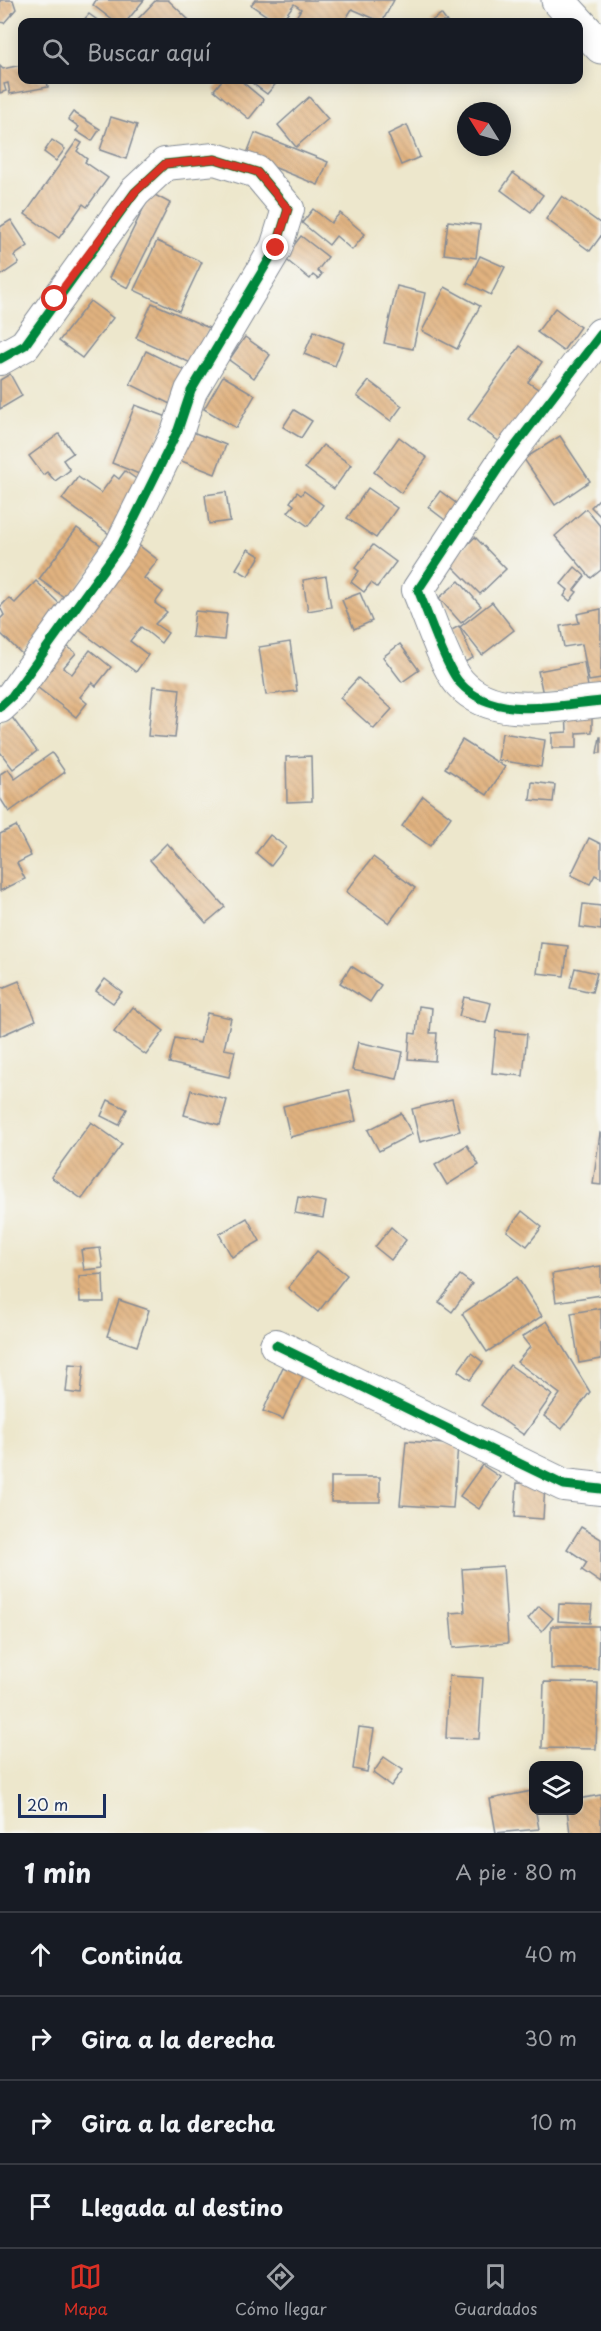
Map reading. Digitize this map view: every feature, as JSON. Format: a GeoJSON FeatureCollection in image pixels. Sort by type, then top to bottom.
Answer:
{"type":"FeatureCollection","features":[{"type":"Feature","properties":{"kind":"highway"},"geometry":{"type":"LineString","coordinates":[[558,0],[574,18]]}},
{"type":"Feature","properties":{"kind":"highway"},"geometry":{"type":"LineString","coordinates":[[583,27],[601,47]]}},
{"type":"Feature","properties":{"kind":"street"},"geometry":{"type":"LineString","coordinates":[[0,359],[24,345],[135,192],[165,164],[215,159],[257,172],[288,209],[276,248],[191,391],[178,430],[121,545],[12,696],[0,707]]}},
{"type":"Feature","properties":{"kind":"street"},"geometry":{"type":"LineString","coordinates":[[601,334],[502,463],[418,590],[459,682],[482,701],[523,708],[601,701]]}},
{"type":"Feature","properties":{"kind":"street"},"geometry":{"type":"LineString","coordinates":[[276,1345],[564,1485],[601,1489]]}},
{"type":"Feature","properties":{"kind":"building"},"geometry":{"type":"Polygon","coordinates":[[[0,0],[13,0],[16,9],[4,23],[0,22],[0,0]]]}},
{"type":"Feature","properties":{"kind":"building"},"geometry":{"type":"Polygon","coordinates":[[[96,0],[144,0],[129,18],[110,18],[93,5],[96,0]]]}},
{"type":"Feature","properties":{"kind":"building"},"geometry":{"type":"Polygon","coordinates":[[[156,0],[168,0],[187,18],[139,18],[156,0]]]}},
{"type":"Feature","properties":{"kind":"building"},"geometry":{"type":"Polygon","coordinates":[[[255,0],[394,0],[384,18],[373,18],[352,9],[346,18],[295,18],[301,9],[294,4],[284,18],[270,18],[251,5],[255,0]]]}},
{"type":"Feature","properties":{"kind":"building"},"geometry":{"type":"Polygon","coordinates":[[[0,66],[3,69],[18,66],[18,84],[48,84],[48,87],[10,94],[8,83],[4,84],[6,91],[0,93],[0,66]]]}},
{"type":"Feature","properties":{"kind":"building"},"geometry":{"type":"Polygon","coordinates":[[[219,84],[245,84],[264,100],[249,119],[214,90],[219,84]]]}},
{"type":"Feature","properties":{"kind":"building"},"geometry":{"type":"Polygon","coordinates":[[[253,84],[276,84],[267,94],[253,84]]]}},
{"type":"Feature","properties":{"kind":"building"},"geometry":{"type":"Polygon","coordinates":[[[309,97],[328,119],[296,147],[278,125],[309,97]]]}},
{"type":"Feature","properties":{"kind":"building"},"geometry":{"type":"Polygon","coordinates":[[[73,112],[100,129],[92,141],[76,131],[79,127],[68,119],[73,112]]]}},
{"type":"Feature","properties":{"kind":"building"},"geometry":{"type":"Polygon","coordinates":[[[111,117],[137,125],[126,159],[100,150],[111,117]]]}},
{"type":"Feature","properties":{"kind":"building"},"geometry":{"type":"Polygon","coordinates":[[[407,125],[420,157],[401,165],[388,134],[407,125]]]}},
{"type":"Feature","properties":{"kind":"building"},"geometry":{"type":"Polygon","coordinates":[[[255,133],[328,162],[318,185],[246,156],[255,133]]]}},
{"type":"Feature","properties":{"kind":"building"},"geometry":{"type":"Polygon","coordinates":[[[52,140],[65,149],[56,161],[44,152],[52,140]]]}},
{"type":"Feature","properties":{"kind":"building"},"geometry":{"type":"Polygon","coordinates":[[[77,140],[82,143],[77,151],[87,159],[85,162],[108,178],[87,207],[83,204],[59,238],[25,214],[77,140]]]}},
{"type":"Feature","properties":{"kind":"building"},"geometry":{"type":"Polygon","coordinates":[[[513,173],[543,195],[531,212],[501,190],[513,173]]]}},
{"type":"Feature","properties":{"kind":"building"},"geometry":{"type":"Polygon","coordinates":[[[151,193],[170,203],[128,288],[109,278],[151,193]]]}},
{"type":"Feature","properties":{"kind":"building"},"geometry":{"type":"Polygon","coordinates":[[[562,196],[601,224],[601,236],[590,251],[546,219],[562,196]]]}},
{"type":"Feature","properties":{"kind":"building"},"geometry":{"type":"Polygon","coordinates":[[[313,209],[331,223],[340,213],[365,234],[352,250],[336,236],[329,245],[302,223],[313,209]]]}},
{"type":"Feature","properties":{"kind":"building"},"geometry":{"type":"Polygon","coordinates":[[[11,220],[28,246],[14,256],[19,263],[0,276],[0,227],[11,220]]]}},
{"type":"Feature","properties":{"kind":"building"},"geometry":{"type":"Polygon","coordinates":[[[448,221],[480,225],[476,258],[444,254],[448,221]]]}},
{"type":"Feature","properties":{"kind":"building"},"geometry":{"type":"Polygon","coordinates":[[[301,236],[328,257],[317,271],[322,274],[318,279],[313,275],[310,279],[284,258],[301,236]]]}},
{"type":"Feature","properties":{"kind":"building"},"geometry":{"type":"Polygon","coordinates":[[[157,241],[202,262],[179,311],[134,290],[157,241]]]}},
{"type":"Feature","properties":{"kind":"building"},"geometry":{"type":"Polygon","coordinates":[[[480,256],[505,267],[491,295],[467,283],[480,256]]]}},
{"type":"Feature","properties":{"kind":"building"},"geometry":{"type":"Polygon","coordinates":[[[397,286],[425,293],[413,349],[384,343],[397,286]]]}},
{"type":"Feature","properties":{"kind":"building"},"geometry":{"type":"Polygon","coordinates":[[[445,287],[480,306],[457,349],[422,331],[445,287]]]}},
{"type":"Feature","properties":{"kind":"building"},"geometry":{"type":"Polygon","coordinates":[[[90,301],[113,318],[82,358],[59,341],[90,301]]]}},
{"type":"Feature","properties":{"kind":"building"},"geometry":{"type":"Polygon","coordinates":[[[152,303],[209,328],[193,364],[136,338],[152,303]]]}},
{"type":"Feature","properties":{"kind":"building"},"geometry":{"type":"Polygon","coordinates":[[[555,308],[580,327],[563,351],[537,332],[555,308]]]}},
{"type":"Feature","properties":{"kind":"building"},"geometry":{"type":"Polygon","coordinates":[[[314,331],[344,343],[335,366],[304,354],[314,331]]]}},
{"type":"Feature","properties":{"kind":"building"},"geometry":{"type":"Polygon","coordinates":[[[245,337],[270,355],[254,378],[229,360],[245,337]]]}},
{"type":"Feature","properties":{"kind":"building"},"geometry":{"type":"Polygon","coordinates":[[[520,346],[542,362],[528,382],[545,394],[507,447],[468,419],[520,346]]]}},
{"type":"Feature","properties":{"kind":"building"},"geometry":{"type":"Polygon","coordinates":[[[146,351],[186,371],[170,404],[130,384],[146,351]]]}},
{"type":"Feature","properties":{"kind":"building"},"geometry":{"type":"Polygon","coordinates":[[[10,374],[22,396],[0,409],[0,380],[10,374]]]}},
{"type":"Feature","properties":{"kind":"building"},"geometry":{"type":"Polygon","coordinates":[[[223,376],[255,395],[236,428],[204,409],[223,376]]]}},
{"type":"Feature","properties":{"kind":"building"},"geometry":{"type":"Polygon","coordinates":[[[369,381],[402,406],[391,421],[357,396],[369,381]]]}},
{"type":"Feature","properties":{"kind":"building"},"geometry":{"type":"Polygon","coordinates":[[[135,405],[167,417],[144,476],[112,463],[135,405]]]}},
{"type":"Feature","properties":{"kind":"building"},"geometry":{"type":"Polygon","coordinates":[[[294,410],[312,421],[301,438],[283,427],[294,410]]]}},
{"type":"Feature","properties":{"kind":"building"},"geometry":{"type":"Polygon","coordinates":[[[190,431],[226,445],[215,474],[179,460],[190,431]]]}},
{"type":"Feature","properties":{"kind":"building"},"geometry":{"type":"Polygon","coordinates":[[[59,434],[73,453],[63,460],[70,470],[55,481],[47,472],[43,475],[29,456],[59,434]]]}},
{"type":"Feature","properties":{"kind":"building"},"geometry":{"type":"Polygon","coordinates":[[[560,436],[590,481],[555,505],[524,459],[560,436]]]}},
{"type":"Feature","properties":{"kind":"building"},"geometry":{"type":"Polygon","coordinates":[[[399,437],[427,458],[401,493],[374,472],[399,437]]]}},
{"type":"Feature","properties":{"kind":"building"},"geometry":{"type":"Polygon","coordinates":[[[323,445],[351,465],[334,489],[305,468],[323,445]]]}},
{"type":"Feature","properties":{"kind":"building"},"geometry":{"type":"Polygon","coordinates":[[[125,471],[142,483],[109,534],[62,499],[78,477],[101,493],[114,475],[119,479],[125,471]]]}},
{"type":"Feature","properties":{"kind":"building"},"geometry":{"type":"Polygon","coordinates":[[[368,488],[397,508],[376,538],[347,518],[368,488]]]}},
{"type":"Feature","properties":{"kind":"building"},"geometry":{"type":"Polygon","coordinates":[[[304,491],[323,505],[308,526],[288,512],[294,505],[290,502],[297,492],[301,495],[304,491]]]}},
{"type":"Feature","properties":{"kind":"building"},"geometry":{"type":"Polygon","coordinates":[[[440,491],[461,507],[449,523],[428,507],[440,491]]]}},
{"type":"Feature","properties":{"kind":"building"},"geometry":{"type":"Polygon","coordinates":[[[226,492],[230,521],[209,524],[205,495],[226,492]]]}},
{"type":"Feature","properties":{"kind":"building"},"geometry":{"type":"Polygon","coordinates":[[[601,497],[601,517],[591,507],[601,497]]]}},
{"type":"Feature","properties":{"kind":"building"},"geometry":{"type":"Polygon","coordinates":[[[586,509],[601,527],[601,570],[591,578],[555,536],[586,509]]]}},
{"type":"Feature","properties":{"kind":"building"},"geometry":{"type":"Polygon","coordinates":[[[77,528],[106,549],[68,600],[39,579],[77,528]]]}},
{"type":"Feature","properties":{"kind":"building"},"geometry":{"type":"Polygon","coordinates":[[[475,537],[506,569],[480,594],[449,563],[475,537]]]}},
{"type":"Feature","properties":{"kind":"building"},"geometry":{"type":"Polygon","coordinates":[[[132,540],[158,560],[144,578],[163,592],[155,603],[167,612],[155,624],[168,633],[161,643],[141,627],[130,641],[148,655],[136,672],[78,629],[132,540]]]}},
{"type":"Feature","properties":{"kind":"building"},"geometry":{"type":"Polygon","coordinates":[[[373,545],[396,562],[377,587],[371,583],[364,592],[351,582],[359,571],[355,568],[373,545]]]}},
{"type":"Feature","properties":{"kind":"building"},"geometry":{"type":"Polygon","coordinates":[[[248,549],[260,556],[248,576],[236,569],[248,549]]]}},
{"type":"Feature","properties":{"kind":"building"},"geometry":{"type":"Polygon","coordinates":[[[575,567],[585,576],[574,590],[577,592],[570,601],[564,596],[568,590],[561,584],[575,567]]]}},
{"type":"Feature","properties":{"kind":"building"},"geometry":{"type":"Polygon","coordinates":[[[326,576],[331,607],[308,611],[303,580],[326,576]]]}},
{"type":"Feature","properties":{"kind":"building"},"geometry":{"type":"Polygon","coordinates":[[[36,581],[65,609],[22,654],[0,633],[0,619],[4,615],[0,607],[9,598],[15,603],[36,581]]]}},
{"type":"Feature","properties":{"kind":"building"},"geometry":{"type":"Polygon","coordinates":[[[459,581],[481,606],[461,623],[439,598],[459,581]]]}},
{"type":"Feature","properties":{"kind":"building"},"geometry":{"type":"Polygon","coordinates":[[[360,593],[372,621],[354,629],[342,600],[360,593]]]}},
{"type":"Feature","properties":{"kind":"building"},"geometry":{"type":"Polygon","coordinates":[[[492,602],[514,630],[482,655],[460,627],[492,602]]]}},
{"type":"Feature","properties":{"kind":"building"},"geometry":{"type":"Polygon","coordinates":[[[601,609],[601,679],[589,681],[582,644],[564,647],[560,626],[579,623],[577,614],[601,609]]]}},
{"type":"Feature","properties":{"kind":"building"},"geometry":{"type":"Polygon","coordinates":[[[195,611],[227,614],[224,640],[192,637],[195,611]]]}},
{"type":"Feature","properties":{"kind":"building"},"geometry":{"type":"Polygon","coordinates":[[[459,626],[473,658],[465,662],[450,631],[459,626]]]}},
{"type":"Feature","properties":{"kind":"building"},"geometry":{"type":"Polygon","coordinates":[[[290,642],[297,691],[266,695],[259,647],[290,642]]]}},
{"type":"Feature","properties":{"kind":"building"},"geometry":{"type":"Polygon","coordinates":[[[64,644],[76,653],[63,668],[72,674],[90,650],[111,667],[96,686],[92,682],[80,697],[87,703],[76,717],[33,684],[64,644]]]}},
{"type":"Feature","properties":{"kind":"building"},"geometry":{"type":"Polygon","coordinates":[[[400,644],[419,670],[402,682],[383,657],[400,644]]]}},
{"type":"Feature","properties":{"kind":"building"},"geometry":{"type":"Polygon","coordinates":[[[584,662],[588,687],[543,695],[538,671],[584,662]]]}},
{"type":"Feature","properties":{"kind":"building"},"geometry":{"type":"Polygon","coordinates":[[[358,678],[392,709],[374,729],[340,698],[358,678]]]}},
{"type":"Feature","properties":{"kind":"building"},"geometry":{"type":"Polygon","coordinates":[[[153,686],[180,689],[175,738],[148,736],[153,686]]]}},
{"type":"Feature","properties":{"kind":"building"},"geometry":{"type":"Polygon","coordinates":[[[592,711],[592,732],[577,733],[577,748],[552,748],[552,733],[567,732],[566,712],[592,711]]]}},
{"type":"Feature","properties":{"kind":"building"},"geometry":{"type":"Polygon","coordinates":[[[11,716],[37,751],[13,769],[0,752],[0,724],[11,716]]]}},
{"type":"Feature","properties":{"kind":"building"},"geometry":{"type":"Polygon","coordinates":[[[502,733],[545,740],[541,767],[498,760],[502,733]]]}},
{"type":"Feature","properties":{"kind":"building"},"geometry":{"type":"Polygon","coordinates":[[[600,737],[601,753],[597,753],[600,737]]]}},
{"type":"Feature","properties":{"kind":"building"},"geometry":{"type":"Polygon","coordinates":[[[462,740],[505,767],[487,795],[445,768],[462,740]]]}},
{"type":"Feature","properties":{"kind":"building"},"geometry":{"type":"Polygon","coordinates":[[[52,753],[65,772],[9,812],[0,798],[0,774],[8,769],[15,779],[52,753]]]}},
{"type":"Feature","properties":{"kind":"building"},"geometry":{"type":"Polygon","coordinates":[[[311,756],[312,801],[287,802],[286,757],[311,756]]]}},
{"type":"Feature","properties":{"kind":"building"},"geometry":{"type":"Polygon","coordinates":[[[532,782],[555,785],[553,802],[530,800],[532,782]]]}},
{"type":"Feature","properties":{"kind":"building"},"geometry":{"type":"Polygon","coordinates":[[[423,796],[451,817],[430,846],[402,826],[423,796]]]}},
{"type":"Feature","properties":{"kind":"building"},"geometry":{"type":"Polygon","coordinates":[[[16,826],[31,856],[17,863],[25,879],[0,891],[0,834],[16,826]]]}},
{"type":"Feature","properties":{"kind":"building"},"geometry":{"type":"Polygon","coordinates":[[[270,835],[286,847],[271,866],[256,853],[270,835]]]}},
{"type":"Feature","properties":{"kind":"building"},"geometry":{"type":"Polygon","coordinates":[[[589,838],[601,844],[601,878],[595,875],[590,884],[571,875],[589,838]]]}},
{"type":"Feature","properties":{"kind":"building"},"geometry":{"type":"Polygon","coordinates":[[[167,843],[225,907],[206,923],[150,860],[167,843]]]}},
{"type":"Feature","properties":{"kind":"building"},"geometry":{"type":"Polygon","coordinates":[[[373,857],[415,888],[389,923],[346,892],[373,857]]]}},
{"type":"Feature","properties":{"kind":"building"},"geometry":{"type":"Polygon","coordinates":[[[583,904],[601,906],[601,930],[580,927],[583,904]]]}},
{"type":"Feature","properties":{"kind":"building"},"geometry":{"type":"Polygon","coordinates":[[[541,943],[568,946],[564,976],[537,973],[541,943]]]}},
{"type":"Feature","properties":{"kind":"building"},"geometry":{"type":"Polygon","coordinates":[[[351,966],[381,985],[370,1002],[340,983],[351,966]]]}},
{"type":"Feature","properties":{"kind":"building"},"geometry":{"type":"Polygon","coordinates":[[[575,968],[597,973],[592,992],[570,987],[575,968]]]}},
{"type":"Feature","properties":{"kind":"building"},"geometry":{"type":"Polygon","coordinates":[[[105,979],[122,992],[113,1003],[96,991],[105,979]]]}},
{"type":"Feature","properties":{"kind":"building"},"geometry":{"type":"Polygon","coordinates":[[[19,981],[36,1020],[0,1036],[0,982],[2,988],[19,981]]]}},
{"type":"Feature","properties":{"kind":"building"},"geometry":{"type":"Polygon","coordinates":[[[464,997],[491,1003],[486,1023],[459,1016],[464,997]]]}},
{"type":"Feature","properties":{"kind":"building"},"geometry":{"type":"Polygon","coordinates":[[[419,1006],[432,1008],[430,1033],[437,1033],[435,1061],[408,1059],[410,1033],[416,1034],[419,1006]]]}},
{"type":"Feature","properties":{"kind":"building"},"geometry":{"type":"Polygon","coordinates":[[[133,1007],[164,1031],[146,1055],[114,1032],[133,1007]]]}},
{"type":"Feature","properties":{"kind":"building"},"geometry":{"type":"Polygon","coordinates":[[[207,1013],[231,1018],[224,1049],[235,1051],[229,1077],[169,1063],[175,1038],[200,1043],[207,1013]]]}},
{"type":"Feature","properties":{"kind":"building"},"geometry":{"type":"Polygon","coordinates":[[[496,1031],[527,1034],[523,1076],[492,1073],[496,1031]]]}},
{"type":"Feature","properties":{"kind":"building"},"geometry":{"type":"Polygon","coordinates":[[[358,1042],[403,1052],[397,1079],[352,1070],[358,1042]]]}},
{"type":"Feature","properties":{"kind":"building"},"geometry":{"type":"Polygon","coordinates":[[[191,1090],[227,1100],[220,1125],[184,1115],[191,1090]]]}},
{"type":"Feature","properties":{"kind":"building"},"geometry":{"type":"Polygon","coordinates":[[[349,1090],[356,1121],[290,1137],[283,1106],[349,1090]]]}},
{"type":"Feature","properties":{"kind":"building"},"geometry":{"type":"Polygon","coordinates":[[[452,1099],[460,1131],[420,1142],[412,1109],[452,1099]]]}},
{"type":"Feature","properties":{"kind":"building"},"geometry":{"type":"Polygon","coordinates":[[[108,1100],[127,1109],[119,1125],[101,1116],[108,1100]]]}},
{"type":"Feature","properties":{"kind":"building"},"geometry":{"type":"Polygon","coordinates":[[[401,1113],[412,1134],[379,1151],[368,1130],[401,1113]]]}},
{"type":"Feature","properties":{"kind":"building"},"geometry":{"type":"Polygon","coordinates":[[[91,1122],[122,1144],[82,1199],[51,1177],[91,1122]]]}},
{"type":"Feature","properties":{"kind":"building"},"geometry":{"type":"Polygon","coordinates":[[[601,1134],[601,1185],[593,1184],[601,1134]]]}},
{"type":"Feature","properties":{"kind":"building"},"geometry":{"type":"Polygon","coordinates":[[[467,1145],[479,1165],[447,1185],[435,1165],[467,1145]]]}},
{"type":"Feature","properties":{"kind":"building"},"geometry":{"type":"Polygon","coordinates":[[[298,1197],[326,1202],[323,1218],[295,1213],[298,1197]]]}},
{"type":"Feature","properties":{"kind":"building"},"geometry":{"type":"Polygon","coordinates":[[[522,1211],[542,1227],[527,1246],[507,1231],[522,1211]]]}},
{"type":"Feature","properties":{"kind":"building"},"geometry":{"type":"Polygon","coordinates":[[[247,1218],[260,1241],[232,1257],[219,1234],[247,1218]]]}},
{"type":"Feature","properties":{"kind":"building"},"geometry":{"type":"Polygon","coordinates":[[[391,1227],[406,1240],[391,1260],[375,1247],[391,1227]]]}},
{"type":"Feature","properties":{"kind":"building"},"geometry":{"type":"Polygon","coordinates":[[[100,1248],[103,1268],[84,1270],[81,1250],[100,1248]]]}},
{"type":"Feature","properties":{"kind":"building"},"geometry":{"type":"Polygon","coordinates":[[[317,1251],[347,1275],[318,1312],[288,1288],[317,1251]]]}},
{"type":"Feature","properties":{"kind":"building"},"geometry":{"type":"Polygon","coordinates":[[[601,1266],[601,1295],[556,1302],[552,1274],[601,1266]]]}},
{"type":"Feature","properties":{"kind":"building"},"geometry":{"type":"Polygon","coordinates":[[[103,1274],[104,1302],[80,1302],[79,1276],[103,1274]]]}},
{"type":"Feature","properties":{"kind":"building"},"geometry":{"type":"Polygon","coordinates":[[[460,1275],[472,1284],[452,1312],[439,1302],[460,1275]]]}},
{"type":"Feature","properties":{"kind":"building"},"geometry":{"type":"Polygon","coordinates":[[[517,1277],[542,1316],[487,1352],[462,1314],[517,1277]]]}},
{"type":"Feature","properties":{"kind":"building"},"geometry":{"type":"Polygon","coordinates":[[[119,1300],[149,1310],[137,1346],[107,1336],[119,1300]]]}},
{"type":"Feature","properties":{"kind":"building"},"geometry":{"type":"Polygon","coordinates":[[[601,1308],[601,1359],[579,1363],[571,1313],[601,1308]]]}},
{"type":"Feature","properties":{"kind":"building"},"geometry":{"type":"Polygon","coordinates":[[[547,1321],[590,1392],[562,1429],[544,1416],[560,1394],[517,1362],[530,1347],[522,1337],[547,1321]]]}},
{"type":"Feature","properties":{"kind":"building"},"geometry":{"type":"Polygon","coordinates":[[[471,1353],[483,1362],[470,1380],[458,1371],[471,1353]]]}},
{"type":"Feature","properties":{"kind":"building"},"geometry":{"type":"Polygon","coordinates":[[[69,1364],[84,1365],[81,1394],[66,1392],[69,1364]]]}},
{"type":"Feature","properties":{"kind":"building"},"geometry":{"type":"Polygon","coordinates":[[[510,1365],[552,1395],[524,1435],[481,1405],[510,1365]]]}},
{"type":"Feature","properties":{"kind":"building"},"geometry":{"type":"Polygon","coordinates":[[[283,1367],[303,1376],[283,1419],[263,1411],[283,1367]]]}},
{"type":"Feature","properties":{"kind":"building"},"geometry":{"type":"Polygon","coordinates":[[[406,1441],[458,1445],[453,1508],[400,1505],[406,1441]]]}},
{"type":"Feature","properties":{"kind":"building"},"geometry":{"type":"Polygon","coordinates":[[[482,1465],[500,1477],[479,1509],[460,1496],[482,1465]]]}},
{"type":"Feature","properties":{"kind":"building"},"geometry":{"type":"Polygon","coordinates":[[[331,1477],[380,1477],[380,1502],[331,1502],[331,1477]]]}},
{"type":"Feature","properties":{"kind":"building"},"geometry":{"type":"Polygon","coordinates":[[[517,1483],[545,1485],[543,1519],[515,1517],[517,1483]]]}},
{"type":"Feature","properties":{"kind":"building"},"geometry":{"type":"Polygon","coordinates":[[[581,1527],[601,1539],[601,1583],[582,1570],[587,1562],[567,1549],[581,1527]]]}},
{"type":"Feature","properties":{"kind":"building"},"geometry":{"type":"Polygon","coordinates":[[[503,1566],[508,1643],[453,1648],[450,1613],[465,1612],[462,1569],[503,1566]]]}},
{"type":"Feature","properties":{"kind":"building"},"geometry":{"type":"Polygon","coordinates":[[[559,1604],[592,1605],[590,1623],[558,1621],[559,1604]]]}},
{"type":"Feature","properties":{"kind":"building"},"geometry":{"type":"Polygon","coordinates":[[[539,1606],[553,1618],[542,1631],[528,1619],[539,1606]]]}},
{"type":"Feature","properties":{"kind":"building"},"geometry":{"type":"Polygon","coordinates":[[[551,1626],[599,1626],[598,1669],[551,1669],[551,1626]]]}},
{"type":"Feature","properties":{"kind":"building"},"geometry":{"type":"Polygon","coordinates":[[[449,1676],[483,1678],[479,1739],[446,1738],[449,1676]]]}},
{"type":"Feature","properties":{"kind":"building"},"geometry":{"type":"Polygon","coordinates":[[[544,1682],[598,1683],[596,1749],[542,1748],[544,1682]]]}},
{"type":"Feature","properties":{"kind":"building"},"geometry":{"type":"Polygon","coordinates":[[[359,1727],[374,1729],[367,1772],[353,1769],[359,1727]]]}},
{"type":"Feature","properties":{"kind":"building"},"geometry":{"type":"Polygon","coordinates":[[[384,1757],[403,1770],[391,1786],[373,1773],[384,1757]]]}},
{"type":"Feature","properties":{"kind":"building"},"geometry":{"type":"Polygon","coordinates":[[[529,1792],[529,1815],[536,1815],[539,1829],[496,1833],[490,1799],[529,1792]]]}},
{"type":"Feature","properties":{"kind":"building"},"geometry":{"type":"Polygon","coordinates":[[[601,1795],[601,1833],[570,1833],[568,1815],[583,1815],[583,1798],[601,1795]]]}},
{"type":"Feature","properties":{"kind":"cycle path"},"geometry":{"type":"LineString","coordinates":[[0,359],[25,345],[135,192],[165,164],[215,159],[257,172],[288,209],[276,248],[191,391],[178,430],[121,545],[12,696],[0,707]]}},
{"type":"Feature","properties":{"kind":"cycle path"},"geometry":{"type":"LineString","coordinates":[[601,334],[502,463],[418,590],[449,665],[460,683],[474,695],[490,702],[526,708],[601,701]]}},
{"type":"Feature","properties":{"kind":"cycle path"},"geometry":{"type":"LineString","coordinates":[[276,1345],[564,1485],[601,1489]]}},
{"type":"Feature","properties":{"kind":"route"},"geometry":{"type":"LineString","coordinates":[[55,299],[135,192],[165,164],[215,159],[257,172],[288,209],[276,248]]}}]}
